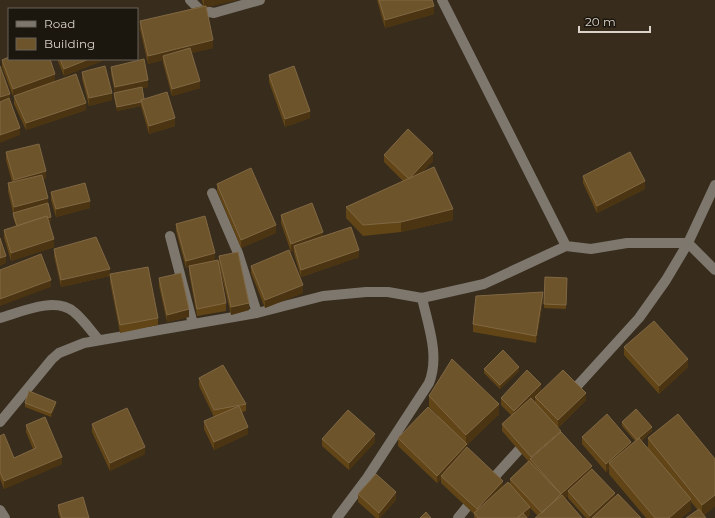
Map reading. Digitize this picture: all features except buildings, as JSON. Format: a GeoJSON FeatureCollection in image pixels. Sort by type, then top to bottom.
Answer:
{"type":"FeatureCollection","features":[{"type":"Feature","properties":{"kind":"street"},"geometry":{"type":"LineString","coordinates":[[190,0],[200,10],[214,13],[260,0]]}},
{"type":"Feature","properties":{"kind":"street"},"geometry":{"type":"LineString","coordinates":[[442,0],[566,246]]}},
{"type":"Feature","properties":{"kind":"street"},"geometry":{"type":"LineString","coordinates":[[562,403],[639,318],[666,280],[688,243],[715,185]]}},
{"type":"Feature","properties":{"kind":"street"},"geometry":{"type":"LineString","coordinates":[[212,193],[238,253],[257,313]]}},
{"type":"Feature","properties":{"kind":"street"},"geometry":{"type":"LineString","coordinates":[[170,236],[193,324]]}},
{"type":"Feature","properties":{"kind":"street"},"geometry":{"type":"LineString","coordinates":[[0,422],[52,358],[59,353],[84,343],[257,313],[323,296],[366,292],[388,292],[422,298],[484,284],[566,246],[590,249],[627,244],[688,243],[715,270]]}},
{"type":"Feature","properties":{"kind":"street"},"geometry":{"type":"LineString","coordinates":[[337,518],[367,478],[430,379],[434,354],[422,298]]}},
{"type":"Feature","properties":{"kind":"street"},"geometry":{"type":"LineString","coordinates":[[0,318],[45,305],[59,305],[75,312],[99,340]]}},
{"type":"Feature","properties":{"kind":"street"},"geometry":{"type":"LineString","coordinates":[[458,518],[535,432]]}},
{"type":"Feature","properties":{"kind":"street"},"geometry":{"type":"LineString","coordinates":[[0,510],[5,518]]}}]}
